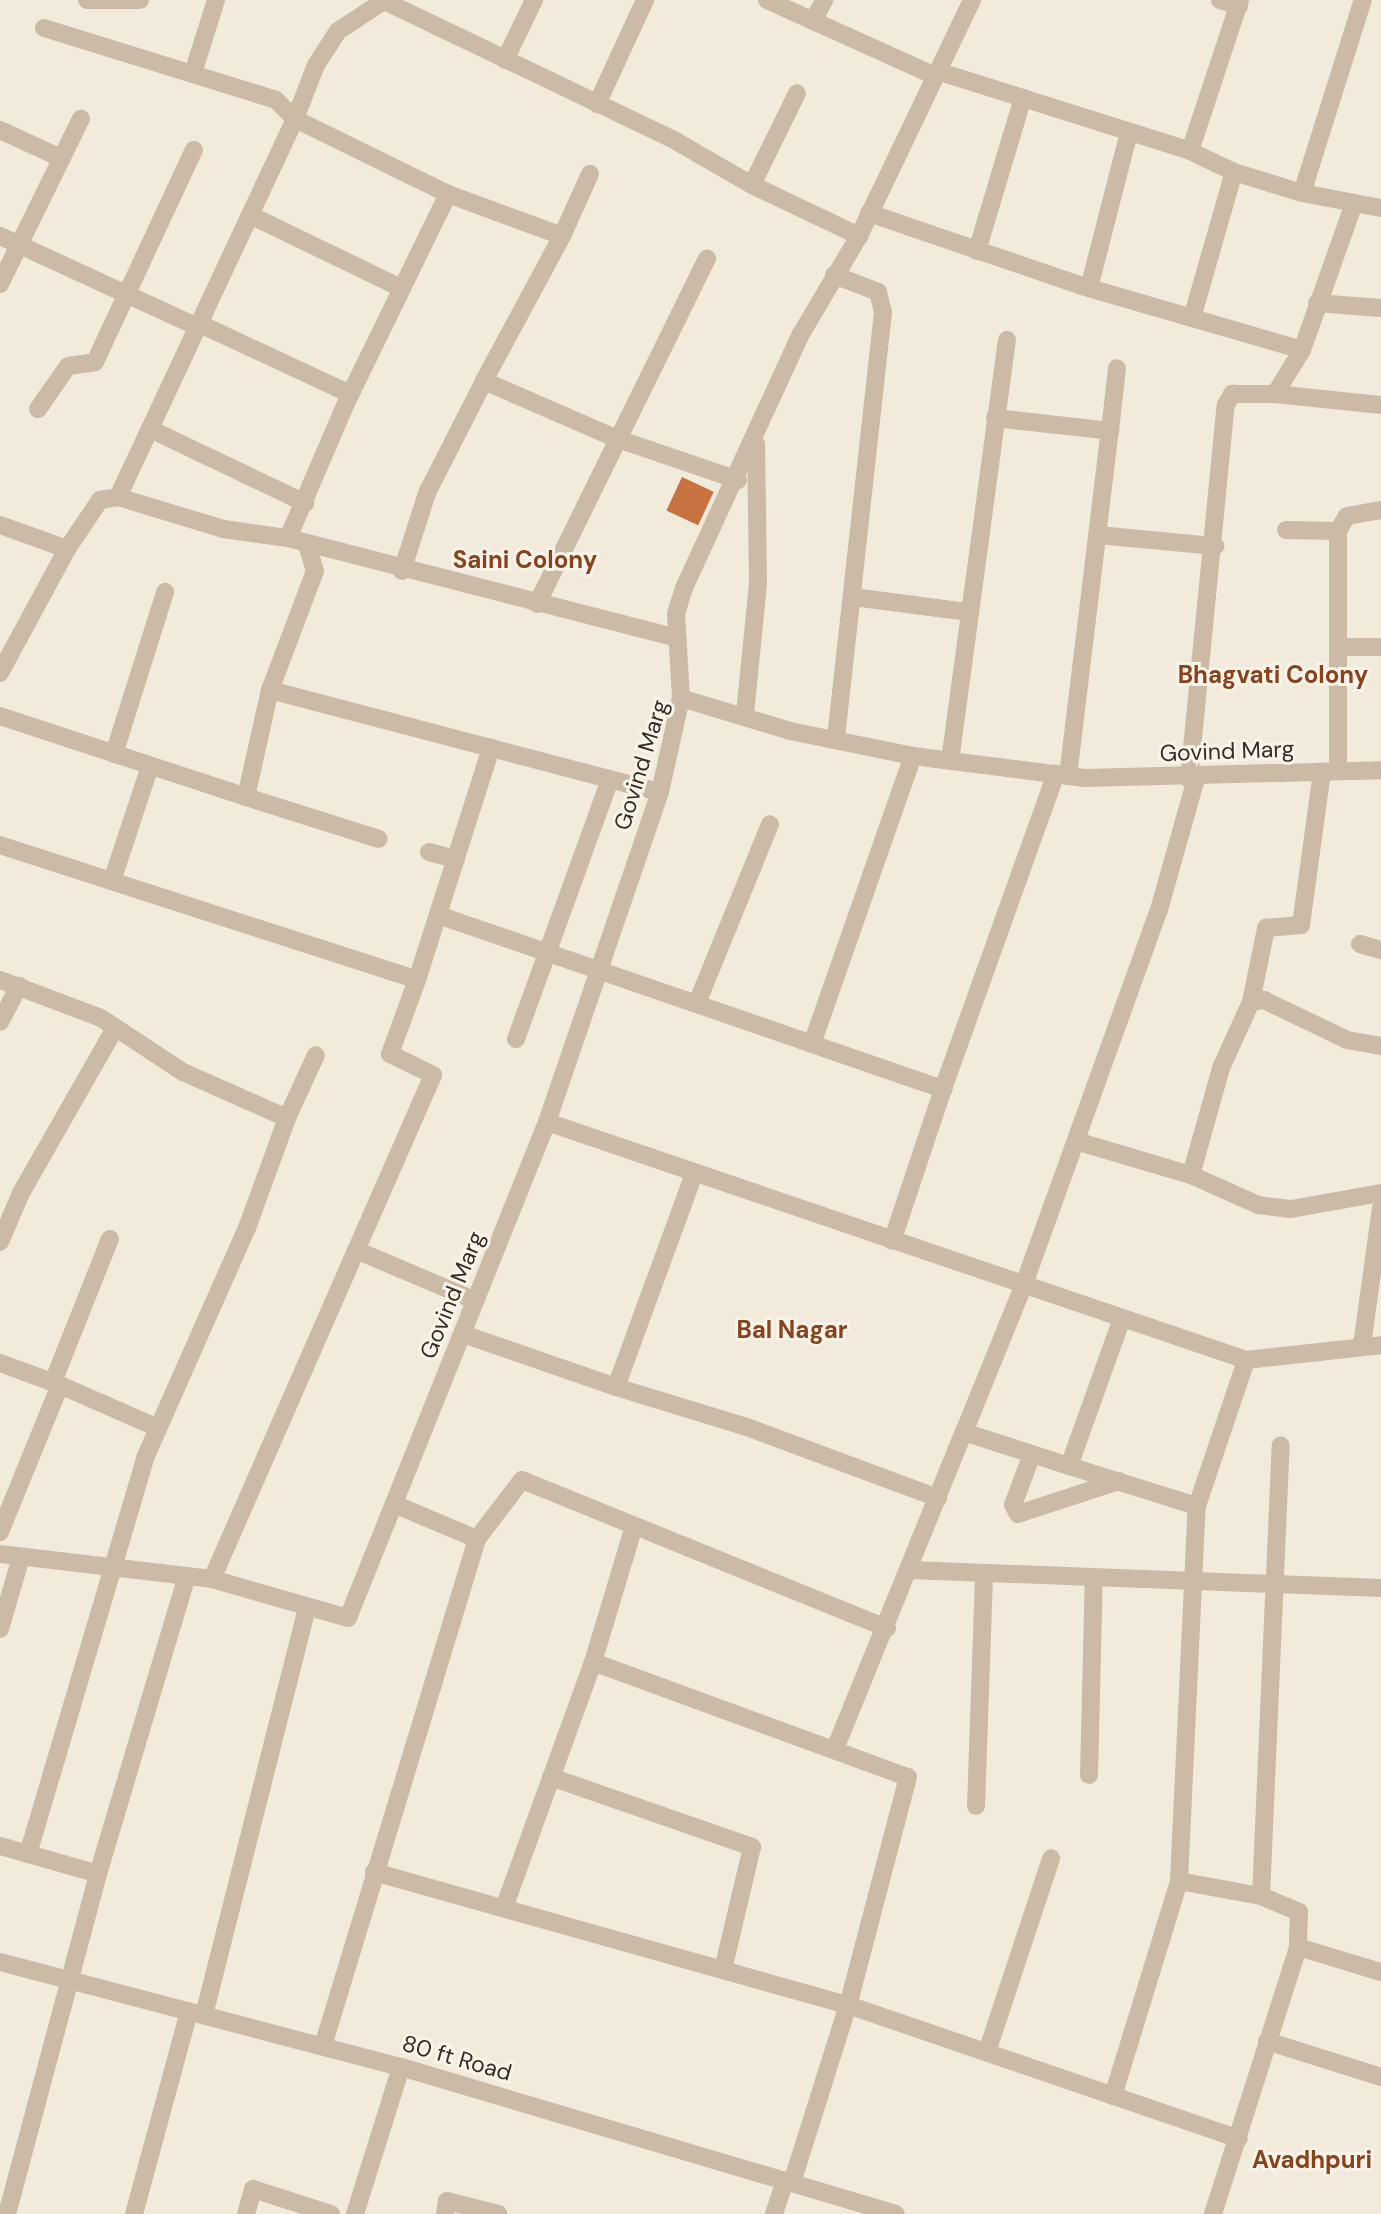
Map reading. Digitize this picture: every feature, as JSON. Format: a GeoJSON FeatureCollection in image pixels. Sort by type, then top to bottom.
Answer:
{"type":"FeatureCollection","features":[{"type":"Feature","properties":{"kind":"street"},"geometry":{"type":"LineString","coordinates":[[88,0],[140,0]]}},
{"type":"Feature","properties":{"kind":"street"},"geometry":{"type":"LineString","coordinates":[[193,73],[216,0]]}},
{"type":"Feature","properties":{"kind":"street"},"geometry":{"type":"LineString","coordinates":[[505,60],[534,0]]}},
{"type":"Feature","properties":{"kind":"street"},"geometry":{"type":"LineString","coordinates":[[597,104],[645,0]]}},
{"type":"Feature","properties":{"kind":"street"},"geometry":{"type":"LineString","coordinates":[[767,0],[936,74],[1190,150],[1234,172],[1353,206],[1381,208]]}},
{"type":"Feature","properties":{"kind":"street"},"geometry":{"type":"LineString","coordinates":[[813,21],[824,0]]}},
{"type":"Feature","properties":{"kind":"street"},"geometry":{"type":"LineString","coordinates":[[681,698],[677,638],[684,588],[738,480],[801,334],[859,236],[972,0]]}},
{"type":"Feature","properties":{"kind":"street"},"geometry":{"type":"LineString","coordinates":[[1190,150],[1239,3],[1220,0]]}},
{"type":"Feature","properties":{"kind":"street"},"geometry":{"type":"LineString","coordinates":[[1302,192],[1363,0]]}},
{"type":"Feature","properties":{"kind":"street"},"geometry":{"type":"LineString","coordinates":[[118,496],[338,31],[380,1],[597,104],[752,185],[859,236]]}},
{"type":"Feature","properties":{"kind":"street"},"geometry":{"type":"LineString","coordinates":[[44,28],[276,100],[295,119],[448,194],[562,236]]}},
{"type":"Feature","properties":{"kind":"street"},"geometry":{"type":"LineString","coordinates":[[752,185],[797,93]]}},
{"type":"Feature","properties":{"kind":"street"},"geometry":{"type":"LineString","coordinates":[[978,251],[1023,98]]}},
{"type":"Feature","properties":{"kind":"street"},"geometry":{"type":"LineString","coordinates":[[0,284],[81,119]]}},
{"type":"Feature","properties":{"kind":"street"},"geometry":{"type":"LineString","coordinates":[[0,130],[61,159]]}},
{"type":"Feature","properties":{"kind":"street"},"geometry":{"type":"LineString","coordinates":[[1089,288],[1129,132]]}},
{"type":"Feature","properties":{"kind":"street"},"geometry":{"type":"LineString","coordinates":[[38,410],[68,366],[96,362],[194,150]]}},
{"type":"Feature","properties":{"kind":"street"},"geometry":{"type":"LineString","coordinates":[[1192,318],[1234,172]]}},
{"type":"Feature","properties":{"kind":"street"},"geometry":{"type":"LineString","coordinates":[[402,571],[427,493],[562,236],[590,174]]}},
{"type":"Feature","properties":{"kind":"street"},"geometry":{"type":"LineString","coordinates":[[288,538],[350,394],[448,194]]}},
{"type":"Feature","properties":{"kind":"street"},"geometry":{"type":"LineString","coordinates":[[1275,394],[1302,350],[1353,206]]}},
{"type":"Feature","properties":{"kind":"street"},"geometry":{"type":"LineString","coordinates":[[869,213],[1089,288],[1302,350]]}},
{"type":"Feature","properties":{"kind":"street"},"geometry":{"type":"LineString","coordinates":[[250,215],[401,288]]}},
{"type":"Feature","properties":{"kind":"street"},"geometry":{"type":"LineString","coordinates":[[0,236],[350,394]]}},
{"type":"Feature","properties":{"kind":"street"},"geometry":{"type":"LineString","coordinates":[[537,604],[615,438],[707,259]]}},
{"type":"Feature","properties":{"kind":"street"},"geometry":{"type":"LineString","coordinates":[[834,275],[878,292],[883,312],[836,740]]}},
{"type":"Feature","properties":{"kind":"street"},"geometry":{"type":"LineString","coordinates":[[1317,303],[1381,308]]}},
{"type":"Feature","properties":{"kind":"street"},"geometry":{"type":"LineString","coordinates":[[950,761],[1007,340]]}},
{"type":"Feature","properties":{"kind":"street"},"geometry":{"type":"LineString","coordinates":[[891,1241],[943,1089],[1062,775],[1098,535],[1117,368]]}},
{"type":"Feature","properties":{"kind":"street"},"geometry":{"type":"LineString","coordinates":[[484,381],[615,438],[738,480]]}},
{"type":"Feature","properties":{"kind":"street"},"geometry":{"type":"LineString","coordinates":[[835,1749],[887,1628],[1023,1287],[1159,910],[1192,778],[1226,405],[1232,394],[1275,394],[1381,405]]}},
{"type":"Feature","properties":{"kind":"street"},"geometry":{"type":"LineString","coordinates":[[995,418],[1110,431]]}},
{"type":"Feature","properties":{"kind":"street"},"geometry":{"type":"LineString","coordinates":[[150,429],[305,503]]}},
{"type":"Feature","properties":{"kind":"street"},"geometry":{"type":"LineString","coordinates":[[745,714],[758,583],[756,437]]}},
{"type":"Feature","properties":{"kind":"street"},"geometry":{"type":"LineString","coordinates":[[0,673],[5,650],[66,549],[100,500],[118,496],[223,529],[288,538],[402,571],[677,638]]}},
{"type":"Feature","properties":{"kind":"street"},"geometry":{"type":"LineString","coordinates":[[1191,1175],[1221,1068],[1251,1002],[1266,928],[1301,925],[1330,771],[1340,647],[1338,531],[1347,516],[1381,510]]}},
{"type":"Feature","properties":{"kind":"street"},"geometry":{"type":"LineString","coordinates":[[0,525],[66,549]]}},
{"type":"Feature","properties":{"kind":"street"},"geometry":{"type":"LineString","coordinates":[[1286,530],[1338,531]]}},
{"type":"Feature","properties":{"kind":"street"},"geometry":{"type":"LineString","coordinates":[[1098,535],[1215,546]]}},
{"type":"Feature","properties":{"kind":"street"},"geometry":{"type":"LineString","coordinates":[[246,797],[270,690],[315,571],[307,545]]}},
{"type":"Feature","properties":{"kind":"street"},"geometry":{"type":"LineString","coordinates":[[114,754],[165,592]]}},
{"type":"Feature","properties":{"kind":"street"},"geometry":{"type":"LineString","coordinates":[[853,597],[969,612]]}},
{"type":"Feature","properties":{"kind":"street"},"geometry":{"type":"LineString","coordinates":[[1340,647],[1381,647]]}},
{"type":"Feature","properties":{"kind":"street"},"geometry":{"type":"LineString","coordinates":[[270,690],[660,792]]}},
{"type":"Feature","properties":{"kind":"street","name":"Govind Marg"},"geometry":{"type":"LineString","coordinates":[[307,1607],[348,1618],[547,1122],[660,792],[681,698],[836,740],[913,756],[1062,775],[1192,778],[1381,770]]}},
{"type":"Feature","properties":{"kind":"street"},"geometry":{"type":"LineString","coordinates":[[0,716],[379,839]]}},
{"type":"Feature","properties":{"kind":"street"},"geometry":{"type":"LineString","coordinates":[[212,1579],[433,1075],[390,1054],[417,980],[491,748]]}},
{"type":"Feature","properties":{"kind":"street"},"geometry":{"type":"LineString","coordinates":[[812,1044],[913,756]]}},
{"type":"Feature","properties":{"kind":"street"},"geometry":{"type":"LineString","coordinates":[[112,881],[150,766]]}},
{"type":"Feature","properties":{"kind":"street"},"geometry":{"type":"LineString","coordinates":[[516,1039],[610,779]]}},
{"type":"Feature","properties":{"kind":"street"},"geometry":{"type":"LineString","coordinates":[[697,1003],[769,824]]}},
{"type":"Feature","properties":{"kind":"street"},"geometry":{"type":"LineString","coordinates":[[0,845],[417,980]]}},
{"type":"Feature","properties":{"kind":"street"},"geometry":{"type":"LineString","coordinates":[[429,852],[456,859]]}},
{"type":"Feature","properties":{"kind":"street"},"geometry":{"type":"LineString","coordinates":[[438,915],[600,968],[943,1089]]}},
{"type":"Feature","properties":{"kind":"street"},"geometry":{"type":"LineString","coordinates":[[1360,944],[1381,950]]}},
{"type":"Feature","properties":{"kind":"street"},"geometry":{"type":"LineString","coordinates":[[0,980],[101,1018],[114,1030],[183,1072],[287,1118]]}},
{"type":"Feature","properties":{"kind":"street"},"geometry":{"type":"LineString","coordinates":[[0,1022],[19,986]]}},
{"type":"Feature","properties":{"kind":"street"},"geometry":{"type":"LineString","coordinates":[[1251,1002],[1264,1000],[1347,1040],[1381,1046]]}},
{"type":"Feature","properties":{"kind":"street"},"geometry":{"type":"LineString","coordinates":[[0,1242],[21,1193],[114,1030]]}},
{"type":"Feature","properties":{"kind":"street"},"geometry":{"type":"LineString","coordinates":[[28,1854],[109,1567],[158,1428],[247,1228],[287,1118],[316,1055]]}},
{"type":"Feature","properties":{"kind":"street"},"geometry":{"type":"LineString","coordinates":[[547,1122],[1121,1321],[1246,1360],[1381,1345]]}},
{"type":"Feature","properties":{"kind":"street"},"geometry":{"type":"LineString","coordinates":[[1076,1142],[1191,1175],[1258,1205],[1291,1209],[1381,1193]]}},
{"type":"Feature","properties":{"kind":"street"},"geometry":{"type":"LineString","coordinates":[[616,1387],[694,1174]]}},
{"type":"Feature","properties":{"kind":"street"},"geometry":{"type":"LineString","coordinates":[[1362,1345],[1381,1208]]}},
{"type":"Feature","properties":{"kind":"street"},"geometry":{"type":"LineString","coordinates":[[0,1532],[110,1239]]}},
{"type":"Feature","properties":{"kind":"street"},"geometry":{"type":"LineString","coordinates":[[356,1250],[476,1301]]}},
{"type":"Feature","properties":{"kind":"street"},"geometry":{"type":"LineString","coordinates":[[1069,1466],[1121,1321]]}},
{"type":"Feature","properties":{"kind":"street"},"geometry":{"type":"LineString","coordinates":[[463,1334],[616,1387],[747,1427],[938,1498]]}},
{"type":"Feature","properties":{"kind":"street"},"geometry":{"type":"LineString","coordinates":[[1113,2096],[1179,1881],[1197,1506],[1246,1360]]}},
{"type":"Feature","properties":{"kind":"street"},"geometry":{"type":"LineString","coordinates":[[0,1363],[158,1428]]}},
{"type":"Feature","properties":{"kind":"street"},"geometry":{"type":"LineString","coordinates":[[964,1432],[1197,1506]]}},
{"type":"Feature","properties":{"kind":"street"},"geometry":{"type":"LineString","coordinates":[[1261,1896],[1278,1581],[1281,1445]]}},
{"type":"Feature","properties":{"kind":"street"},"geometry":{"type":"LineString","coordinates":[[1032,1454],[1013,1505],[1018,1514],[1119,1481]]}},
{"type":"Feature","properties":{"kind":"street"},"geometry":{"type":"LineString","coordinates":[[323,2046],[477,1539],[522,1480],[887,1628]]}},
{"type":"Feature","properties":{"kind":"street"},"geometry":{"type":"LineString","coordinates":[[394,1504],[477,1539]]}},
{"type":"Feature","properties":{"kind":"street"},"geometry":{"type":"LineString","coordinates":[[504,1908],[593,1662],[634,1525]]}},
{"type":"Feature","properties":{"kind":"street"},"geometry":{"type":"LineString","coordinates":[[0,1554],[212,1579],[307,1607],[196,2013],[134,2214]]}},
{"type":"Feature","properties":{"kind":"street"},"geometry":{"type":"LineString","coordinates":[[0,1629],[21,1557]]}},
{"type":"Feature","properties":{"kind":"street"},"geometry":{"type":"LineString","coordinates":[[910,1570],[1193,1581],[1278,1581],[1381,1588]]}},
{"type":"Feature","properties":{"kind":"street"},"geometry":{"type":"LineString","coordinates":[[976,1806],[984,1574]]}},
{"type":"Feature","properties":{"kind":"street"},"geometry":{"type":"LineString","coordinates":[[7,2214],[98,1874],[187,1576]]}},
{"type":"Feature","properties":{"kind":"street"},"geometry":{"type":"LineString","coordinates":[[1089,1775],[1094,1577]]}},
{"type":"Feature","properties":{"kind":"street"},"geometry":{"type":"LineString","coordinates":[[593,1662],[908,1777],[848,2005],[789,2182],[774,2214]]}},
{"type":"Feature","properties":{"kind":"street"},"geometry":{"type":"LineString","coordinates":[[551,1777],[752,1847],[723,1970]]}},
{"type":"Feature","properties":{"kind":"street"},"geometry":{"type":"LineString","coordinates":[[0,1846],[98,1874]]}},
{"type":"Feature","properties":{"kind":"street"},"geometry":{"type":"LineString","coordinates":[[987,2052],[1051,1858]]}},
{"type":"Feature","properties":{"kind":"street"},"geometry":{"type":"LineString","coordinates":[[374,1872],[848,2005],[1239,2139]]}},
{"type":"Feature","properties":{"kind":"street"},"geometry":{"type":"LineString","coordinates":[[1179,1881],[1261,1896],[1300,1912],[1298,1947],[1213,2214]]}},
{"type":"Feature","properties":{"kind":"street"},"geometry":{"type":"LineString","coordinates":[[1298,1947],[1381,1972]]}},
{"type":"Feature","properties":{"kind":"street","name":"80 ft Road"},"geometry":{"type":"LineString","coordinates":[[0,1962],[401,2067],[896,2214]]}},
{"type":"Feature","properties":{"kind":"street"},"geometry":{"type":"LineString","coordinates":[[1267,2042],[1381,2077]]}},
{"type":"Feature","properties":{"kind":"street"},"geometry":{"type":"LineString","coordinates":[[355,2214],[401,2067]]}},
{"type":"Feature","properties":{"kind":"street"},"geometry":{"type":"LineString","coordinates":[[246,2214],[254,2189],[331,2214]]}},
{"type":"Feature","properties":{"kind":"street"},"geometry":{"type":"LineString","coordinates":[[445,2214],[447,2201],[498,2214]]}},
{"type":"Feature","properties":{"kind":"building"},"geometry":{"type":"Polygon","coordinates":[[[682,477],[714,492],[698,525],[666,511],[682,477]]]}},
{"type":"Feature","properties":{"kind":"district","name":"Saini Colony"},"geometry":{"type":"Point","coordinates":[525,560]}},
{"type":"Feature","properties":{"kind":"district","name":"Bhagvati Colony"},"geometry":{"type":"Point","coordinates":[1273,675]}},
{"type":"Feature","properties":{"kind":"district","name":"Bal Nagar"},"geometry":{"type":"Point","coordinates":[792,1330]}},
{"type":"Feature","properties":{"kind":"district","name":"Avadhpuri"},"geometry":{"type":"Point","coordinates":[1312,2160]}}]}
